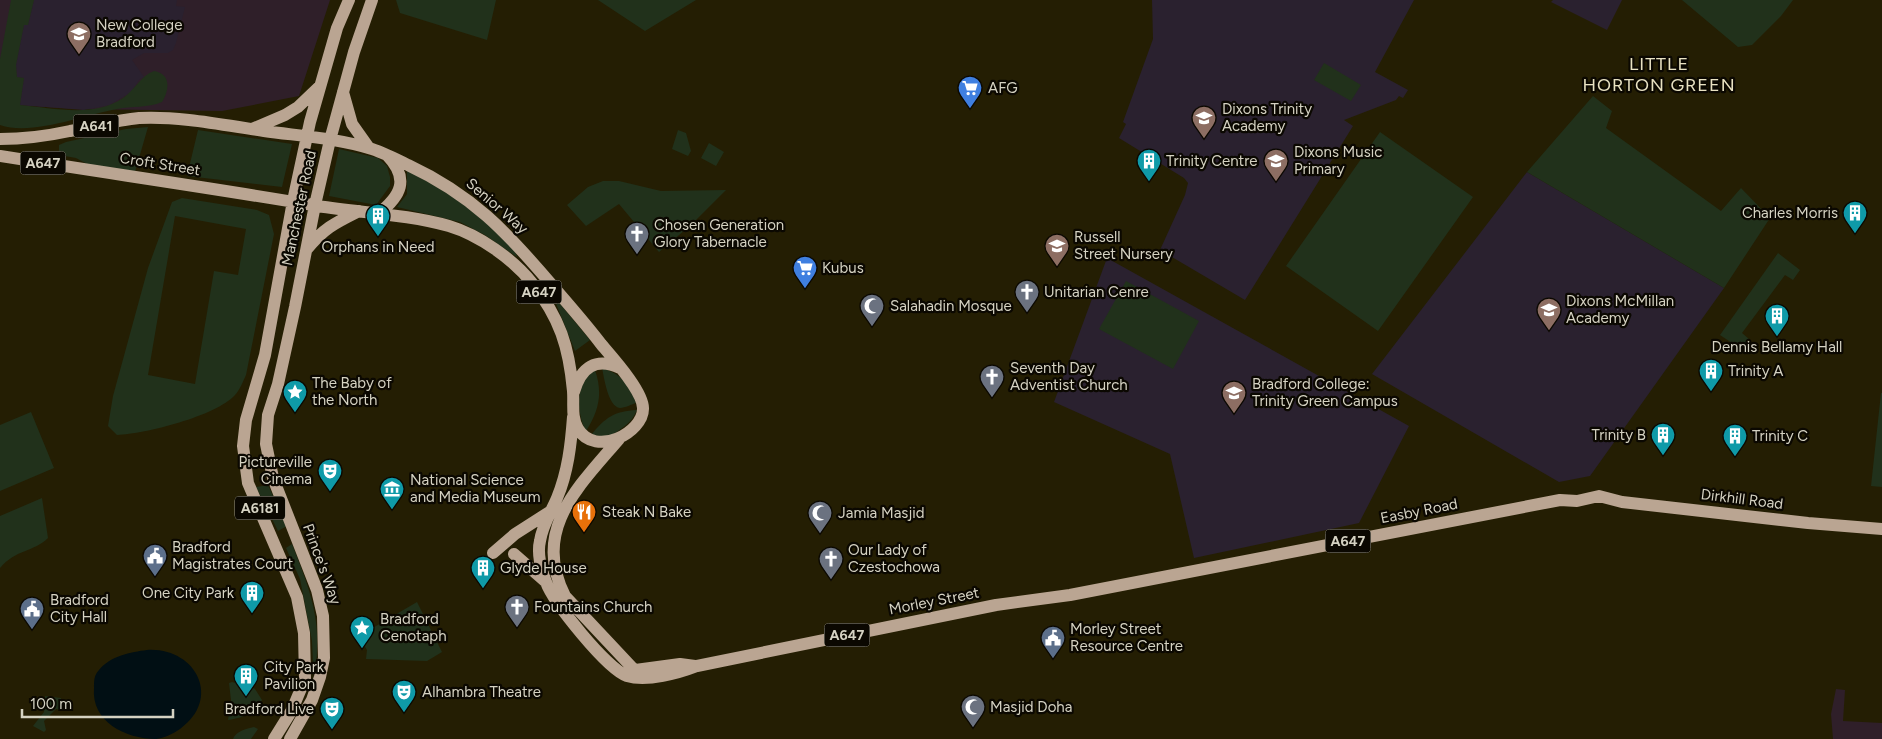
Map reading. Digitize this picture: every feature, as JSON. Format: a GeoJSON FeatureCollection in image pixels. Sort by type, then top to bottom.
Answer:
{"type":"FeatureCollection","features":[{"type":"Feature","properties":{"kind":"main road","name":"Manchester Road"},"geometry":{"type":"LineString","coordinates":[[246,420],[265,355],[292,201],[307,137],[337,28],[349,0]]}},
{"type":"Feature","properties":{"kind":"main road","name":"Manchester Road"},"geometry":{"type":"LineString","coordinates":[[268,426],[268,415],[278,384],[296,307],[315,205],[330,140],[354,52],[372,0]]}},
{"type":"Feature","properties":{"kind":"main road"},"geometry":{"type":"LineString","coordinates":[[252,129],[285,115],[298,107],[320,86]]}},
{"type":"Feature","properties":{"kind":"main road"},"geometry":{"type":"LineString","coordinates":[[343,92],[352,124],[369,148]]}},
{"type":"Feature","properties":{"kind":"main road","name":"A641"},"geometry":{"type":"LineString","coordinates":[[0,139],[36,137],[110,122],[144,118],[174,118],[307,137]]}},
{"type":"Feature","properties":{"kind":"main road","name":"Senior Way"},"geometry":{"type":"LineString","coordinates":[[307,137],[369,148],[385,154],[448,185],[494,221],[525,254],[631,381],[644,405],[639,421],[623,436]]}},
{"type":"Feature","properties":{"kind":"main road"},"geometry":{"type":"LineString","coordinates":[[378,214],[395,199],[399,192],[400,180],[393,162],[385,154]]}},
{"type":"Feature","properties":{"kind":"main road","name":"Croft Street"},"geometry":{"type":"LineString","coordinates":[[0,156],[315,205]]}},
{"type":"Feature","properties":{"kind":"main road","name":"A647"},"geometry":{"type":"LineString","coordinates":[[315,205],[452,227],[481,241],[506,257],[530,280],[555,316],[569,359],[573,394],[573,416],[568,460],[540,547]]}},
{"type":"Feature","properties":{"kind":"main road"},"geometry":{"type":"LineString","coordinates":[[306,250],[321,232],[335,222],[359,211]]}},
{"type":"Feature","properties":{"kind":"main road","name":"A647"},"geometry":{"type":"LineString","coordinates":[[573,394],[577,382],[586,368],[606,363],[621,368]]}},
{"type":"Feature","properties":{"kind":"main road"},"geometry":{"type":"LineString","coordinates":[[573,416],[578,429],[590,441],[607,443],[623,436]]}},
{"type":"Feature","properties":{"kind":"main road"},"geometry":{"type":"LineString","coordinates":[[246,420],[268,426]]}},
{"type":"Feature","properties":{"kind":"main road","name":"A6181"},"geometry":{"type":"LineString","coordinates":[[246,420],[243,446],[248,482],[297,597],[304,633],[305,679],[292,710],[274,739]]}},
{"type":"Feature","properties":{"kind":"main road","name":"Prince's Way"},"geometry":{"type":"LineString","coordinates":[[268,426],[266,444],[273,478],[317,590],[323,616],[324,658],[320,677],[312,700],[290,739]]}},
{"type":"Feature","properties":{"kind":"main road","name":"A647"},"geometry":{"type":"LineString","coordinates":[[623,436],[585,477],[569,499],[558,527],[553,547],[553,567],[565,596],[633,674]]}},
{"type":"Feature","properties":{"kind":"main road","name":"Dirkhill Road"},"geometry":{"type":"LineString","coordinates":[[1577,501],[1599,496],[1622,502],[1808,523],[1882,529]]}},
{"type":"Feature","properties":{"kind":"main road","name":"Easby Road"},"geometry":{"type":"LineString","coordinates":[[1120,584],[1267,558],[1560,500],[1577,501]]}},
{"type":"Feature","properties":{"kind":"main road"},"geometry":{"type":"LineString","coordinates":[[493,553],[515,534],[551,511]]}},
{"type":"Feature","properties":{"kind":"main road"},"geometry":{"type":"LineString","coordinates":[[546,582],[540,547],[553,547]]}},
{"type":"Feature","properties":{"kind":"main road"},"geometry":{"type":"LineString","coordinates":[[514,554],[546,582],[558,603],[595,649],[633,674]]}},
{"type":"Feature","properties":{"kind":"main road","name":"Morley Street"},"geometry":{"type":"LineString","coordinates":[[633,674],[680,673],[697,666],[996,605],[1070,595],[1120,584]]}},
{"type":"Feature","properties":{"kind":"shaded area"},"geometry":{"type":"Polygon","coordinates":[[[0,0],[330,0],[299,96],[222,111],[77,109],[0,104],[0,0]]]}},
{"type":"Feature","properties":{"kind":"shaded area","name":"New College Bradford"},"geometry":{"type":"Polygon","coordinates":[[[34,0],[177,0],[176,6],[185,7],[173,50],[168,53],[144,53],[132,60],[144,77],[139,80],[131,92],[110,105],[84,110],[20,105],[24,78],[17,77],[16,65],[24,24],[28,25],[34,0]]]}},
{"type":"Feature","properties":{"kind":"shaded area"},"geometry":{"type":"Polygon","coordinates":[[[1152,0],[1414,0],[1375,72],[1408,90],[1403,98],[1399,96],[1396,100],[1344,120],[1353,126],[1245,300],[1160,250],[1185,195],[1188,183],[1184,178],[1119,138],[1126,124],[1123,122],[1153,39],[1152,0]]]}},
{"type":"Feature","properties":{"kind":"shaded area"},"geometry":{"type":"Polygon","coordinates":[[[1553,0],[1622,0],[1607,30],[1551,2],[1553,0]]]}},
{"type":"Feature","properties":{"kind":"shaded area","name":"Dixons McMillan Academy"},"geometry":{"type":"Polygon","coordinates":[[[1527,172],[1724,288],[1590,476],[1559,482],[1372,374],[1527,172]]]}},
{"type":"Feature","properties":{"kind":"shaded area","name":"Bradford College: Trinity Green Campus"},"geometry":{"type":"Polygon","coordinates":[[[1107,258],[1409,426],[1359,523],[1194,558],[1170,454],[1054,402],[1107,258]]]}},
{"type":"Feature","properties":{"kind":"shaded area"},"geometry":{"type":"Polygon","coordinates":[[[147,650],[164,651],[178,657],[190,666],[198,677],[201,690],[200,703],[193,717],[177,731],[156,739],[133,736],[112,726],[98,710],[95,700],[95,678],[97,672],[104,665],[115,658],[147,650]]]}},
{"type":"Feature","properties":{"kind":"shaded area"},"geometry":{"type":"Polygon","coordinates":[[[1836,689],[1845,690],[1843,721],[1882,723],[1882,739],[1833,739],[1831,714],[1836,689]]]}},
{"type":"Feature","properties":{"kind":"green space"},"geometry":{"type":"Polygon","coordinates":[[[11,0],[34,0],[28,25],[24,25],[16,65],[17,77],[24,78],[20,105],[73,110],[99,108],[123,98],[145,76],[154,71],[160,73],[166,79],[167,88],[162,102],[117,109],[42,126],[13,128],[0,125],[0,59],[11,0]]]}},
{"type":"Feature","properties":{"kind":"green space"},"geometry":{"type":"Polygon","coordinates":[[[396,0],[496,0],[487,40],[400,13],[396,0]]]}},
{"type":"Feature","properties":{"kind":"green space"},"geometry":{"type":"Polygon","coordinates":[[[598,0],[696,0],[645,31],[598,0]]]}},
{"type":"Feature","properties":{"kind":"green space"},"geometry":{"type":"Polygon","coordinates":[[[1682,0],[1793,0],[1781,16],[1752,45],[1738,47],[1682,0]]]}},
{"type":"Feature","properties":{"kind":"green space"},"geometry":{"type":"Polygon","coordinates":[[[1324,63],[1361,85],[1351,101],[1314,80],[1324,63]]]}},
{"type":"Feature","properties":{"kind":"green space"},"geometry":{"type":"Polygon","coordinates":[[[1593,96],[1612,111],[1606,128],[1721,211],[1741,188],[1770,218],[1724,288],[1527,172],[1593,96]]]}},
{"type":"Feature","properties":{"kind":"green space"},"geometry":{"type":"Polygon","coordinates":[[[148,127],[135,172],[89,165],[76,158],[59,155],[59,145],[66,142],[126,129],[148,127]]]}},
{"type":"Feature","properties":{"kind":"green space"},"geometry":{"type":"Polygon","coordinates":[[[198,130],[292,144],[282,187],[187,176],[198,130]]]}},
{"type":"Feature","properties":{"kind":"green space"},"geometry":{"type":"Polygon","coordinates":[[[678,130],[686,133],[691,151],[688,156],[672,149],[678,130]]]}},
{"type":"Feature","properties":{"kind":"green space"},"geometry":{"type":"Polygon","coordinates":[[[1380,132],[1473,197],[1378,331],[1286,266],[1380,132]]]}},
{"type":"Feature","properties":{"kind":"green space"},"geometry":{"type":"Polygon","coordinates":[[[709,143],[724,152],[716,166],[701,158],[709,143]]]}},
{"type":"Feature","properties":{"kind":"green space"},"geometry":{"type":"Polygon","coordinates":[[[339,149],[378,158],[387,166],[390,186],[376,205],[329,196],[339,149]]]}},
{"type":"Feature","properties":{"kind":"green space"},"geometry":{"type":"Polygon","coordinates":[[[407,170],[470,209],[508,243],[517,257],[485,235],[460,222],[397,207],[407,194],[407,170]]]}},
{"type":"Feature","properties":{"kind":"green space"},"geometry":{"type":"Polygon","coordinates":[[[603,181],[619,181],[661,191],[726,190],[692,224],[659,252],[619,204],[586,226],[567,205],[588,187],[603,181]]]}},
{"type":"Feature","properties":{"kind":"green space"},"geometry":{"type":"Polygon","coordinates":[[[182,198],[257,210],[269,215],[274,234],[246,375],[235,395],[226,403],[197,417],[145,431],[117,435],[108,426],[113,396],[148,268],[172,202],[182,198]],[[175,216],[148,375],[195,384],[214,271],[238,275],[246,229],[175,216]]]}},
{"type":"Feature","properties":{"kind":"green space"},"geometry":{"type":"Polygon","coordinates":[[[1778,253],[1800,270],[1793,280],[1785,275],[1742,333],[1749,339],[1741,349],[1720,335],[1778,253]]]}},
{"type":"Feature","properties":{"kind":"green space"},"geometry":{"type":"Polygon","coordinates":[[[1126,281],[1199,321],[1173,369],[1099,329],[1126,281]]]}},
{"type":"Feature","properties":{"kind":"green space"},"geometry":{"type":"Polygon","coordinates":[[[556,299],[590,340],[575,351],[555,301],[556,299]]]}},
{"type":"Feature","properties":{"kind":"green space"},"geometry":{"type":"Polygon","coordinates":[[[602,368],[624,381],[631,390],[636,403],[620,408],[612,403],[607,391],[602,368]]]}},
{"type":"Feature","properties":{"kind":"green space"},"geometry":{"type":"Polygon","coordinates":[[[595,370],[599,386],[597,409],[586,431],[581,419],[579,397],[583,383],[595,370]]]}},
{"type":"Feature","properties":{"kind":"green space"},"geometry":{"type":"Polygon","coordinates":[[[1882,393],[1882,487],[1871,486],[1882,393]]]}},
{"type":"Feature","properties":{"kind":"green space"},"geometry":{"type":"Polygon","coordinates":[[[637,410],[629,422],[608,437],[591,435],[611,416],[637,410]]]}},
{"type":"Feature","properties":{"kind":"green space"},"geometry":{"type":"Polygon","coordinates":[[[31,412],[54,468],[0,491],[0,425],[31,412]]]}},
{"type":"Feature","properties":{"kind":"green space"},"geometry":{"type":"Polygon","coordinates":[[[268,485],[287,526],[278,531],[256,487],[268,485]]]}},
{"type":"Feature","properties":{"kind":"green space"},"geometry":{"type":"Polygon","coordinates":[[[42,498],[48,538],[43,543],[12,557],[0,568],[0,516],[42,498]]]}},
{"type":"Feature","properties":{"kind":"green space"},"geometry":{"type":"Polygon","coordinates":[[[292,544],[306,582],[316,620],[317,656],[315,666],[313,665],[312,641],[300,579],[286,548],[292,544]]]}},
{"type":"Feature","properties":{"kind":"green space"},"geometry":{"type":"Polygon","coordinates":[[[417,602],[442,652],[427,661],[366,659],[367,650],[359,636],[417,602]]]}},
{"type":"Feature","properties":{"kind":"green space"},"geometry":{"type":"Polygon","coordinates":[[[240,680],[255,689],[262,700],[252,712],[228,720],[231,700],[229,683],[239,684],[240,680]]]}},
{"type":"Feature","properties":{"kind":"green space"},"geometry":{"type":"Polygon","coordinates":[[[45,696],[61,698],[61,710],[56,709],[44,721],[46,730],[44,732],[33,726],[44,712],[45,696]]]}},
{"type":"Feature","properties":{"kind":"green space"},"geometry":{"type":"Polygon","coordinates":[[[254,727],[258,729],[251,739],[233,739],[239,732],[254,727]]]}},
{"type":"Feature","properties":{"kind":"place","name":"New College Bradford"},"geometry":{"type":"Point","coordinates":[79,55]}},
{"type":"Feature","properties":{"kind":"place","name":"AFG"},"geometry":{"type":"Point","coordinates":[970,109]}},
{"type":"Feature","properties":{"kind":"place","name":"Dixons Trinity Academy"},"geometry":{"type":"Point","coordinates":[1204,139]}},
{"type":"Feature","properties":{"kind":"place","name":"Trinity Centre"},"geometry":{"type":"Point","coordinates":[1149,182]}},
{"type":"Feature","properties":{"kind":"place","name":"Dixons Music Primary"},"geometry":{"type":"Point","coordinates":[1276,182]}},
{"type":"Feature","properties":{"kind":"place","name":"Charles Morris"},"geometry":{"type":"Point","coordinates":[1855,234]}},
{"type":"Feature","properties":{"kind":"place","name":"Orphans in Need"},"geometry":{"type":"Point","coordinates":[378,237]}},
{"type":"Feature","properties":{"kind":"place","name":"Chosen Generation Glory Tabernacle"},"geometry":{"type":"Point","coordinates":[637,255]}},
{"type":"Feature","properties":{"kind":"place","name":"Russell Street Nursery"},"geometry":{"type":"Point","coordinates":[1057,267]}},
{"type":"Feature","properties":{"kind":"place","name":"Kubus"},"geometry":{"type":"Point","coordinates":[805,289]}},
{"type":"Feature","properties":{"kind":"place","name":"Unitarian Cenre"},"geometry":{"type":"Point","coordinates":[1027,313]}},
{"type":"Feature","properties":{"kind":"place","name":"Salahadin Mosque"},"geometry":{"type":"Point","coordinates":[872,327]}},
{"type":"Feature","properties":{"kind":"place","name":"Dixons McMillan Academy"},"geometry":{"type":"Point","coordinates":[1549,331]}},
{"type":"Feature","properties":{"kind":"place","name":"Dennis Bellamy Hall"},"geometry":{"type":"Point","coordinates":[1777,337]}},
{"type":"Feature","properties":{"kind":"place","name":"Trinity A"},"geometry":{"type":"Point","coordinates":[1711,392]}},
{"type":"Feature","properties":{"kind":"place","name":"Seventh Day Adventist Church"},"geometry":{"type":"Point","coordinates":[992,398]}},
{"type":"Feature","properties":{"kind":"place","name":"The Baby of the North"},"geometry":{"type":"Point","coordinates":[295,413]}},
{"type":"Feature","properties":{"kind":"place","name":"Bradford College: Trinity Green Campus"},"geometry":{"type":"Point","coordinates":[1234,414]}},
{"type":"Feature","properties":{"kind":"place","name":"Trinity B"},"geometry":{"type":"Point","coordinates":[1663,456]}},
{"type":"Feature","properties":{"kind":"place","name":"Trinity C"},"geometry":{"type":"Point","coordinates":[1735,457]}},
{"type":"Feature","properties":{"kind":"place","name":"Pictureville Cinema"},"geometry":{"type":"Point","coordinates":[330,492]}},
{"type":"Feature","properties":{"kind":"place","name":"National Science and Media Museum"},"geometry":{"type":"Point","coordinates":[392,510]}},
{"type":"Feature","properties":{"kind":"place","name":"Steak N Bake"},"geometry":{"type":"Point","coordinates":[584,533]}},
{"type":"Feature","properties":{"kind":"place","name":"Jamia Masjid"},"geometry":{"type":"Point","coordinates":[820,534]}},
{"type":"Feature","properties":{"kind":"place","name":"Bradford Magistrates Court"},"geometry":{"type":"Point","coordinates":[155,577]}},
{"type":"Feature","properties":{"kind":"place","name":"Our Lady of Czestochowa"},"geometry":{"type":"Point","coordinates":[831,580]}},
{"type":"Feature","properties":{"kind":"place","name":"Glyde House"},"geometry":{"type":"Point","coordinates":[483,589]}},
{"type":"Feature","properties":{"kind":"place","name":"One City Park"},"geometry":{"type":"Point","coordinates":[252,614]}},
{"type":"Feature","properties":{"kind":"place","name":"Fountains Church"},"geometry":{"type":"Point","coordinates":[517,628]}},
{"type":"Feature","properties":{"kind":"place","name":"Bradford City Hall"},"geometry":{"type":"Point","coordinates":[32,630]}},
{"type":"Feature","properties":{"kind":"place","name":"Bradford Cenotaph"},"geometry":{"type":"Point","coordinates":[362,649]}},
{"type":"Feature","properties":{"kind":"place","name":"Morley Street Resource Centre"},"geometry":{"type":"Point","coordinates":[1053,659]}},
{"type":"Feature","properties":{"kind":"place","name":"City Park Pavilion"},"geometry":{"type":"Point","coordinates":[246,697]}},
{"type":"Feature","properties":{"kind":"place","name":"Alhambra Theatre"},"geometry":{"type":"Point","coordinates":[404,713]}},
{"type":"Feature","properties":{"kind":"place","name":"Masjid Doha"},"geometry":{"type":"Point","coordinates":[973,728]}},
{"type":"Feature","properties":{"kind":"place","name":"Bradford Live"},"geometry":{"type":"Point","coordinates":[332,730]}},
{"type":"Feature","properties":{"kind":"district","name":"LITTLE HORTON GREEN"},"geometry":{"type":"Point","coordinates":[1659,74]}}]}
